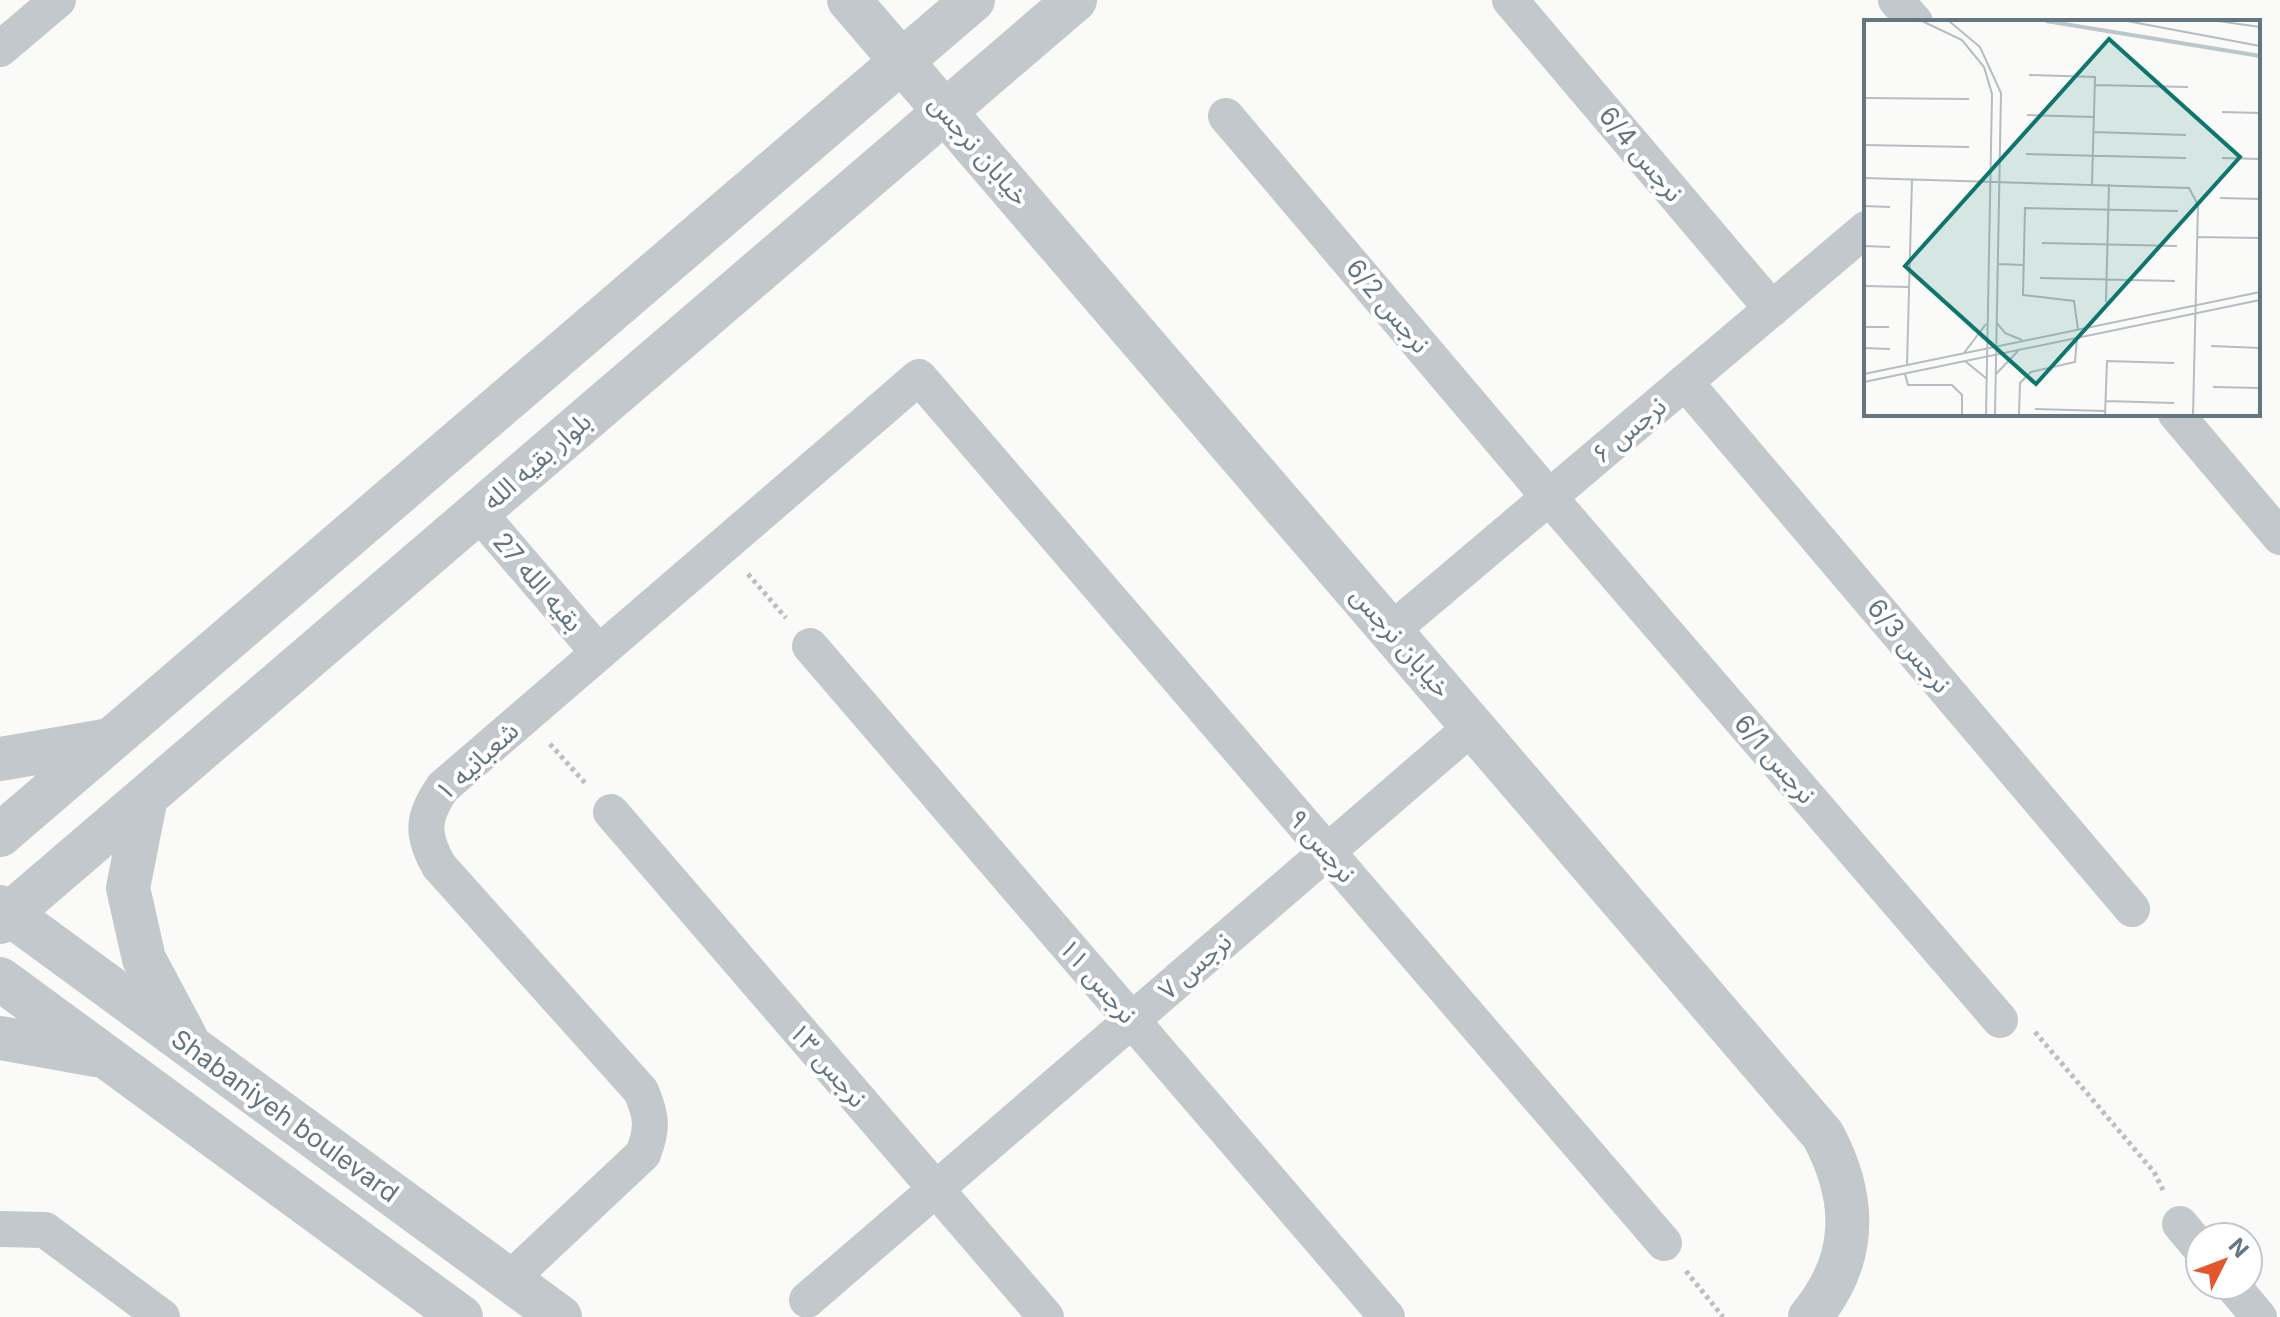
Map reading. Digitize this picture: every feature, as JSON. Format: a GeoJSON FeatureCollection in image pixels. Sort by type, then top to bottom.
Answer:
{"type":"FeatureCollection","features":[{"type":"Feature","properties":{"kind":"street"},"geometry":{"type":"LineString","coordinates":[[0,49],[58,0]]}},
{"type":"Feature","properties":{"kind":"street","name":"خیابان نرجس"},"geometry":{"type":"LineString","coordinates":[[849,0],[1823,1135],[1837,1161],[1846,1189],[1849,1218],[1846,1247],[1837,1276],[1810,1317]]}},
{"type":"Feature","properties":{"kind":"street"},"geometry":{"type":"LineString","coordinates":[[0,835],[973,0]]}},
{"type":"Feature","properties":{"kind":"street","name":"بلوار بقیه الله"},"geometry":{"type":"LineString","coordinates":[[3,915],[146,797],[1075,0]]}},
{"type":"Feature","properties":{"kind":"street","name":"نرجس 6/4"},"geometry":{"type":"LineString","coordinates":[[1510,0],[1772,309]]}},
{"type":"Feature","properties":{"kind":"street"},"geometry":{"type":"LineString","coordinates":[[1896,0],[1913,20]]}},
{"type":"Feature","properties":{"kind":"street","name":"نرجس 6/2"},"geometry":{"type":"LineString","coordinates":[[1226,116],[1549,497]]}},
{"type":"Feature","properties":{"kind":"street","name":"نرجس ۶"},"geometry":{"type":"LineString","coordinates":[[1392,630],[1864,231]]}},
{"type":"Feature","properties":{"kind":"street","name":"شعبانیه ۱"},"geometry":{"type":"LineString","coordinates":[[509,1280],[643,1154],[650,1134],[650,1112],[641,1091],[439,866],[428,847],[425,826],[431,805],[443,787],[919,377]]}},
{"type":"Feature","properties":{"kind":"street","name":"نرجس ۹"},"geometry":{"type":"LineString","coordinates":[[919,377],[1664,1243]]}},
{"type":"Feature","properties":{"kind":"street","name":"نرجس 6/3"},"geometry":{"type":"LineString","coordinates":[[1685,382],[2132,909]]}},
{"type":"Feature","properties":{"kind":"street"},"geometry":{"type":"LineString","coordinates":[[2178,416],[2280,537]]}},
{"type":"Feature","properties":{"kind":"street","name":"نرجس 6/1"},"geometry":{"type":"LineString","coordinates":[[1549,497],[2000,1020]]}},
{"type":"Feature","properties":{"kind":"street","name":"بقیه الله 27"},"geometry":{"type":"LineString","coordinates":[[478,512],[599,653]]}},
{"type":"Feature","properties":{"kind":"street","name":"نرجس ۱۱"},"geometry":{"type":"LineString","coordinates":[[810,646],[1387,1317]]}},
{"type":"Feature","properties":{"kind":"street","name":"نرجس ۷"},"geometry":{"type":"LineString","coordinates":[[807,1300],[1473,726]]}},
{"type":"Feature","properties":{"kind":"street"},"geometry":{"type":"LineString","coordinates":[[0,759],[112,739]]}},
{"type":"Feature","properties":{"kind":"street"},"geometry":{"type":"LineString","coordinates":[[146,797],[128,888],[144,959],[191,1047]]}},
{"type":"Feature","properties":{"kind":"street","name":"نرجس ۱۳"},"geometry":{"type":"LineString","coordinates":[[611,812],[1046,1317]]}},
{"type":"Feature","properties":{"kind":"street","name":"Shabaniyeh boulevard"},"geometry":{"type":"LineString","coordinates":[[3,915],[191,1047],[560,1317]]}},
{"type":"Feature","properties":{"kind":"street"},"geometry":{"type":"LineString","coordinates":[[0,979],[459,1317]]}},
{"type":"Feature","properties":{"kind":"street"},"geometry":{"type":"LineString","coordinates":[[0,1038],[105,1056]]}},
{"type":"Feature","properties":{"kind":"street"},"geometry":{"type":"LineString","coordinates":[[0,1229],[45,1230],[162,1317]]}},
{"type":"Feature","properties":{"kind":"street"},"geometry":{"type":"LineString","coordinates":[[2246,1301],[2259,1317]]}},
{"type":"Feature","properties":{"kind":"path"},"geometry":{"type":"LineString","coordinates":[[724,546],[810,646]]}},
{"type":"Feature","properties":{"kind":"path"},"geometry":{"type":"LineString","coordinates":[[525,716],[611,812]]}},
{"type":"Feature","properties":{"kind":"path"},"geometry":{"type":"LineString","coordinates":[[2000,1020],[2037,1033],[2154,1172],[2184,1225]]}},
{"type":"Feature","properties":{"kind":"path"},"geometry":{"type":"LineString","coordinates":[[1664,1243],[1723,1317]]}}]}
